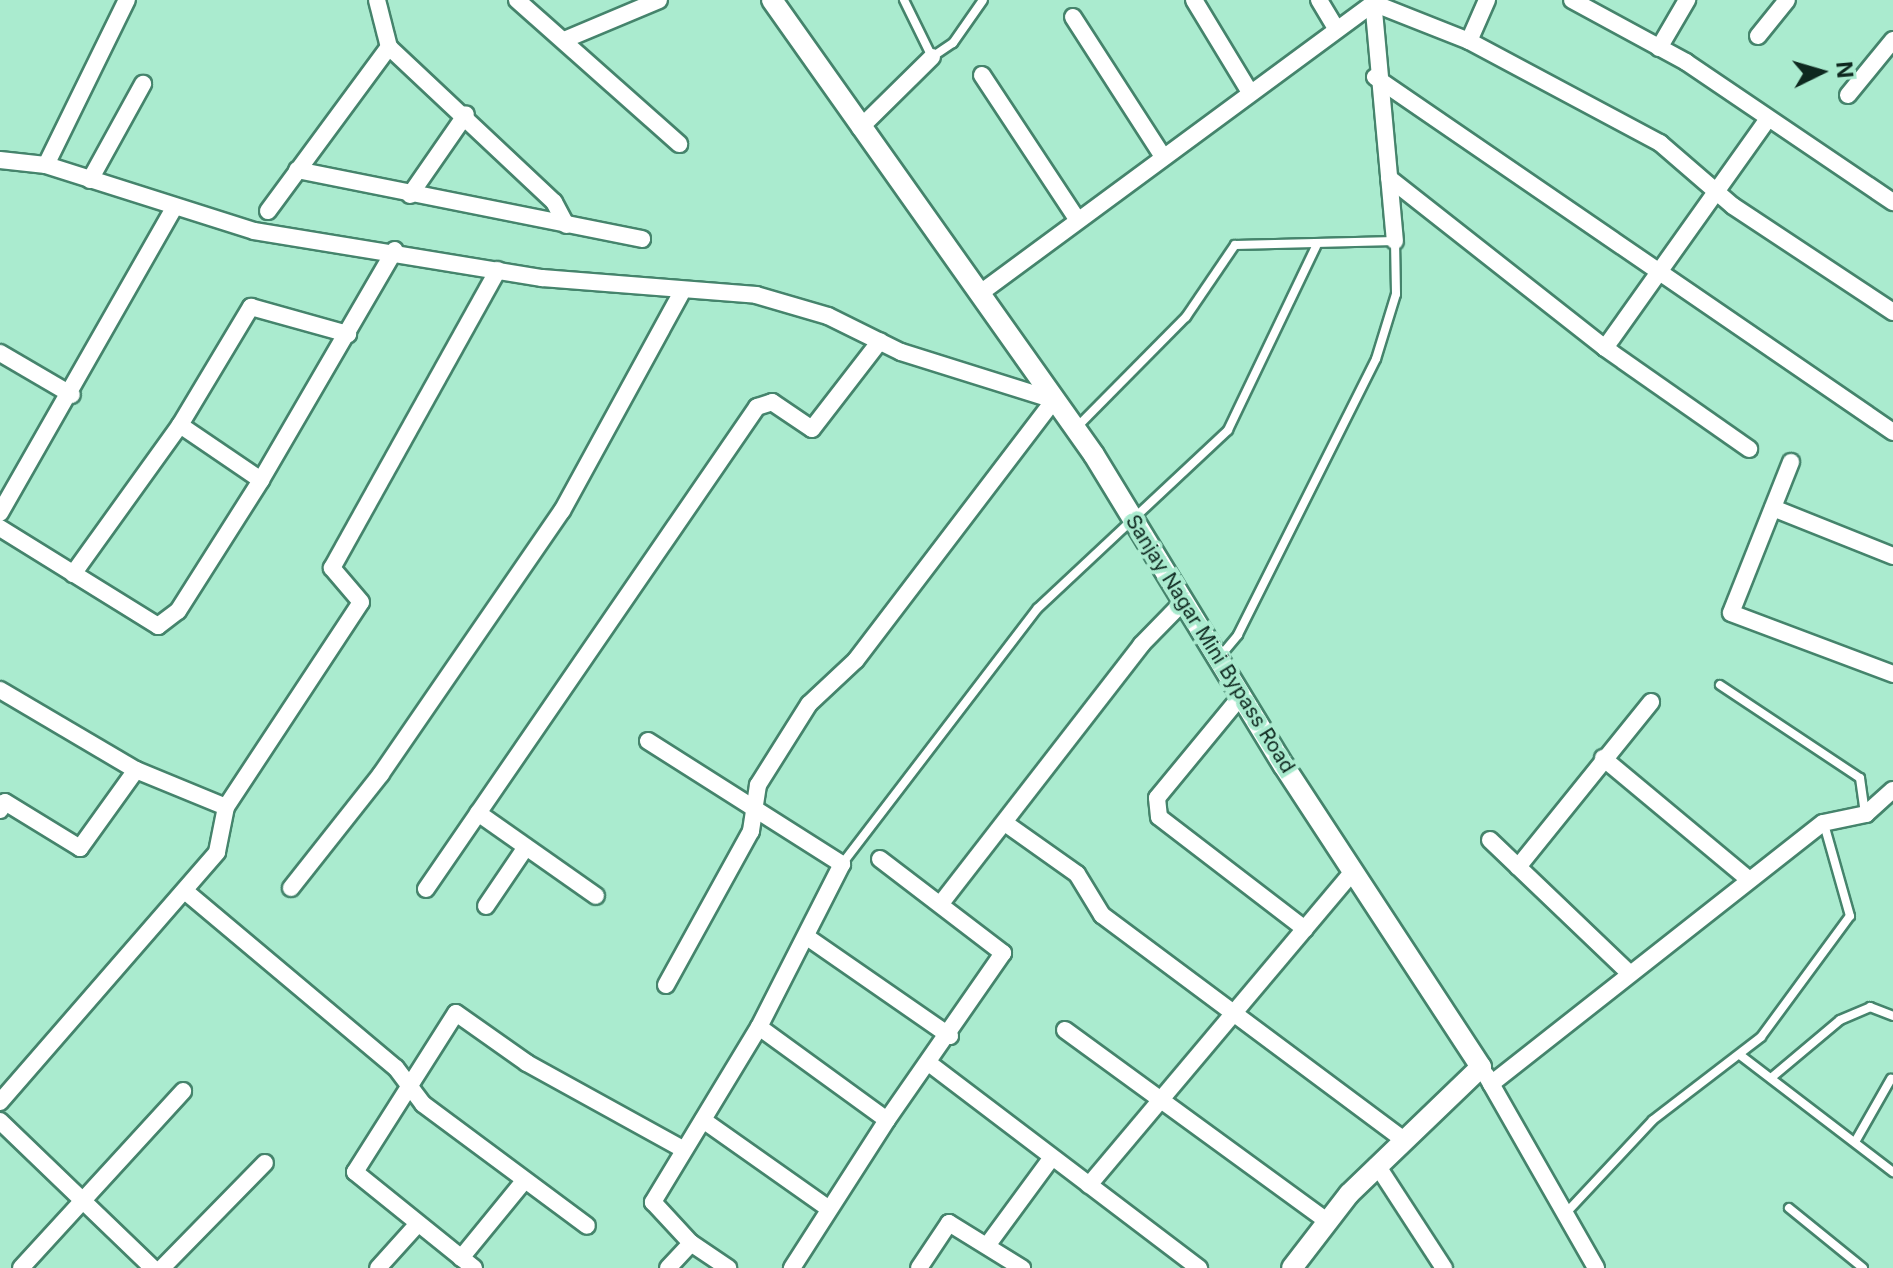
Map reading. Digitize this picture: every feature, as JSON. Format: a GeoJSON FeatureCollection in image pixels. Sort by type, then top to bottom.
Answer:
{"type":"FeatureCollection","features":[{"type":"Feature","properties":{"kind":"street"},"geometry":{"type":"LineString","coordinates":[[46,165],[127,0]]}},
{"type":"Feature","properties":{"kind":"street"},"geometry":{"type":"LineString","coordinates":[[377,0],[389,47],[466,114],[554,202],[566,225]]}},
{"type":"Feature","properties":{"kind":"street"},"geometry":{"type":"LineString","coordinates":[[517,0],[679,144]]}},
{"type":"Feature","properties":{"kind":"street"},"geometry":{"type":"LineString","coordinates":[[564,40],[659,0]]}},
{"type":"Feature","properties":{"kind":"street","name":"Sanjay Nagar Mini Bypass Road"},"geometry":{"type":"LineString","coordinates":[[772,0],[1075,429],[1241,696],[1486,1075]]}},
{"type":"Feature","properties":{"kind":"street"},"geometry":{"type":"LineString","coordinates":[[1194,0],[1248,89]]}},
{"type":"Feature","properties":{"kind":"street"},"geometry":{"type":"LineString","coordinates":[[1319,0],[1334,25]]}},
{"type":"Feature","properties":{"kind":"street"},"geometry":{"type":"LineString","coordinates":[[1469,41],[1487,0]]}},
{"type":"Feature","properties":{"kind":"street"},"geometry":{"type":"LineString","coordinates":[[1572,0],[1659,48],[1893,202]]}},
{"type":"Feature","properties":{"kind":"street"},"geometry":{"type":"LineString","coordinates":[[1659,48],[1687,0]]}},
{"type":"Feature","properties":{"kind":"street"},"geometry":{"type":"LineString","coordinates":[[1758,36],[1787,0]]}},
{"type":"Feature","properties":{"kind":"street"},"geometry":{"type":"LineString","coordinates":[[979,294],[1334,25],[1373,1]]}},
{"type":"Feature","properties":{"kind":"street"},"geometry":{"type":"LineString","coordinates":[[1373,1],[1469,41],[1660,143],[1715,190],[1893,312]]}},
{"type":"Feature","properties":{"kind":"street"},"geometry":{"type":"LineString","coordinates":[[1373,1],[1375,77],[1395,241]]}},
{"type":"Feature","properties":{"kind":"street"},"geometry":{"type":"LineString","coordinates":[[1073,17],[1162,155]]}},
{"type":"Feature","properties":{"kind":"street"},"geometry":{"type":"LineString","coordinates":[[1848,95],[1893,40]]}},
{"type":"Feature","properties":{"kind":"street"},"geometry":{"type":"LineString","coordinates":[[268,211],[389,47]]}},
{"type":"Feature","properties":{"kind":"street"},"geometry":{"type":"LineString","coordinates":[[860,128],[932,57]]}},
{"type":"Feature","properties":{"kind":"street"},"geometry":{"type":"LineString","coordinates":[[982,75],[1077,219]]}},
{"type":"Feature","properties":{"kind":"street"},"geometry":{"type":"LineString","coordinates":[[1375,77],[1661,270],[1893,432]]}},
{"type":"Feature","properties":{"kind":"street"},"geometry":{"type":"LineString","coordinates":[[90,180],[143,84]]}},
{"type":"Feature","properties":{"kind":"street"},"geometry":{"type":"LineString","coordinates":[[410,195],[466,114]]}},
{"type":"Feature","properties":{"kind":"street"},"geometry":{"type":"LineString","coordinates":[[1605,348],[1767,120]]}},
{"type":"Feature","properties":{"kind":"street"},"geometry":{"type":"LineString","coordinates":[[0,160],[46,165],[173,210],[254,231],[395,250],[498,270],[681,294],[756,295],[1054,400],[856,660],[809,704],[758,785],[751,831],[666,985]]}},
{"type":"Feature","properties":{"kind":"street"},"geometry":{"type":"LineString","coordinates":[[297,170],[642,239]]}},
{"type":"Feature","properties":{"kind":"street"},"geometry":{"type":"LineString","coordinates":[[1389,178],[1605,348],[1749,449]]}},
{"type":"Feature","properties":{"kind":"street"},"geometry":{"type":"LineString","coordinates":[[0,513],[72,395],[173,210]]}},
{"type":"Feature","properties":{"kind":"street"},"geometry":{"type":"LineString","coordinates":[[0,528],[158,626],[178,611],[261,480],[395,250]]}},
{"type":"Feature","properties":{"kind":"street"},"geometry":{"type":"LineString","coordinates":[[0,1102],[217,852],[226,807],[361,602],[332,568],[498,270]]}},
{"type":"Feature","properties":{"kind":"street"},"geometry":{"type":"LineString","coordinates":[[291,888],[381,774],[562,511],[681,294]]}},
{"type":"Feature","properties":{"kind":"street"},"geometry":{"type":"LineString","coordinates":[[73,574],[180,425],[251,307],[348,334]]}},
{"type":"Feature","properties":{"kind":"street"},"geometry":{"type":"LineString","coordinates":[[426,889],[757,407],[772,402],[812,429],[880,341]]}},
{"type":"Feature","properties":{"kind":"street"},"geometry":{"type":"LineString","coordinates":[[0,353],[72,395]]}},
{"type":"Feature","properties":{"kind":"street"},"geometry":{"type":"LineString","coordinates":[[180,425],[261,480]]}},
{"type":"Feature","properties":{"kind":"street"},"geometry":{"type":"LineString","coordinates":[[1791,462],[1731,613],[1893,674]]}},
{"type":"Feature","properties":{"kind":"street"},"geometry":{"type":"LineString","coordinates":[[1773,508],[1893,556]]}},
{"type":"Feature","properties":{"kind":"street"},"geometry":{"type":"LineString","coordinates":[[942,902],[1141,645],[1183,602]]}},
{"type":"Feature","properties":{"kind":"street"},"geometry":{"type":"LineString","coordinates":[[0,690],[136,770],[226,807]]}},
{"type":"Feature","properties":{"kind":"street"},"geometry":{"type":"LineString","coordinates":[[1241,696],[1157,798],[1159,817],[1305,929]]}},
{"type":"Feature","properties":{"kind":"street"},"geometry":{"type":"LineString","coordinates":[[1518,867],[1651,702]]}},
{"type":"Feature","properties":{"kind":"street"},"geometry":{"type":"LineString","coordinates":[[648,741],[842,864],[759,1027],[703,1120],[681,1148],[653,1202],[691,1243],[728,1268]]}},
{"type":"Feature","properties":{"kind":"street"},"geometry":{"type":"LineString","coordinates":[[1603,758],[1748,879]]}},
{"type":"Feature","properties":{"kind":"street"},"geometry":{"type":"LineString","coordinates":[[2,804],[80,848],[136,770]]}},
{"type":"Feature","properties":{"kind":"street"},"geometry":{"type":"LineString","coordinates":[[1292,1268],[1327,1221],[1402,1139],[1823,823],[1866,814],[1893,790]]}},
{"type":"Feature","properties":{"kind":"street"},"geometry":{"type":"LineString","coordinates":[[478,813],[596,896]]}},
{"type":"Feature","properties":{"kind":"street"},"geometry":{"type":"LineString","coordinates":[[1005,823],[1077,874],[1102,915],[1402,1139]]}},
{"type":"Feature","properties":{"kind":"street"},"geometry":{"type":"LineString","coordinates":[[1490,840],[1628,972]]}},
{"type":"Feature","properties":{"kind":"street"},"geometry":{"type":"LineString","coordinates":[[486,906],[526,847]]}},
{"type":"Feature","properties":{"kind":"street"},"geometry":{"type":"LineString","coordinates":[[792,1268],[887,1120],[950,1036],[1003,953],[942,902],[880,859]]}},
{"type":"Feature","properties":{"kind":"street"},"geometry":{"type":"LineString","coordinates":[[1089,1185],[1353,871]]}},
{"type":"Feature","properties":{"kind":"street"},"geometry":{"type":"LineString","coordinates":[[185,891],[410,1084],[423,1104],[587,1226]]}},
{"type":"Feature","properties":{"kind":"street"},"geometry":{"type":"LineString","coordinates":[[807,937],[950,1036]]}},
{"type":"Feature","properties":{"kind":"street"},"geometry":{"type":"LineString","coordinates":[[524,1181],[467,1263],[415,1227],[355,1172],[456,1013],[527,1063],[681,1148]]}},
{"type":"Feature","properties":{"kind":"street"},"geometry":{"type":"LineString","coordinates":[[759,1027],[887,1120]]}},
{"type":"Feature","properties":{"kind":"street"},"geometry":{"type":"LineString","coordinates":[[1065,1030],[1327,1221]]}},
{"type":"Feature","properties":{"kind":"street"},"geometry":{"type":"LineString","coordinates":[[930,1064],[1050,1160],[1089,1185],[1199,1268]]}},
{"type":"Feature","properties":{"kind":"street"},"geometry":{"type":"LineString","coordinates":[[1486,1075],[1596,1268]]}},
{"type":"Feature","properties":{"kind":"street"},"geometry":{"type":"LineString","coordinates":[[21,1268],[183,1091]]}},
{"type":"Feature","properties":{"kind":"street"},"geometry":{"type":"LineString","coordinates":[[703,1120],[829,1209]]}},
{"type":"Feature","properties":{"kind":"street"},"geometry":{"type":"LineString","coordinates":[[0,1121],[153,1268]]}},
{"type":"Feature","properties":{"kind":"street"},"geometry":{"type":"LineString","coordinates":[[989,1243],[1050,1160]]}},
{"type":"Feature","properties":{"kind":"street"},"geometry":{"type":"LineString","coordinates":[[162,1268],[265,1163]]}},
{"type":"Feature","properties":{"kind":"street"},"geometry":{"type":"LineString","coordinates":[[1377,1165],[1444,1268]]}},
{"type":"Feature","properties":{"kind":"street"},"geometry":{"type":"LineString","coordinates":[[919,1268],[949,1223],[989,1243],[1022,1268]]}},
{"type":"Feature","properties":{"kind":"street"},"geometry":{"type":"LineString","coordinates":[[378,1268],[415,1227]]}},
{"type":"Feature","properties":{"kind":"street"},"geometry":{"type":"LineString","coordinates":[[668,1268],[691,1243]]}},
{"type":"Feature","properties":{"kind":"lane"},"geometry":{"type":"LineString","coordinates":[[904,0],[932,57],[953,43],[983,0]]}},
{"type":"Feature","properties":{"kind":"lane"},"geometry":{"type":"LineString","coordinates":[[1075,429],[1186,317],[1235,245],[1316,246],[1395,241],[1396,294],[1376,359],[1238,635],[1218,659]]}},
{"type":"Feature","properties":{"kind":"lane"},"geometry":{"type":"LineString","coordinates":[[842,864],[1038,608],[1228,430],[1316,246]]}},
{"type":"Feature","properties":{"kind":"lane"},"geometry":{"type":"LineString","coordinates":[[1720,685],[1860,778],[1866,814]]}},
{"type":"Feature","properties":{"kind":"lane"},"geometry":{"type":"LineString","coordinates":[[1565,1214],[1653,1120],[1740,1055],[1850,916],[1823,823]]}},
{"type":"Feature","properties":{"kind":"lane"},"geometry":{"type":"LineString","coordinates":[[1771,1078],[1840,1020],[1870,1007],[1893,1016]]}},
{"type":"Feature","properties":{"kind":"lane"},"geometry":{"type":"LineString","coordinates":[[1740,1055],[1893,1172]]}},
{"type":"Feature","properties":{"kind":"lane"},"geometry":{"type":"LineString","coordinates":[[1855,1142],[1891,1079]]}},
{"type":"Feature","properties":{"kind":"lane"},"geometry":{"type":"LineString","coordinates":[[1789,1208],[1863,1268]]}}]}
